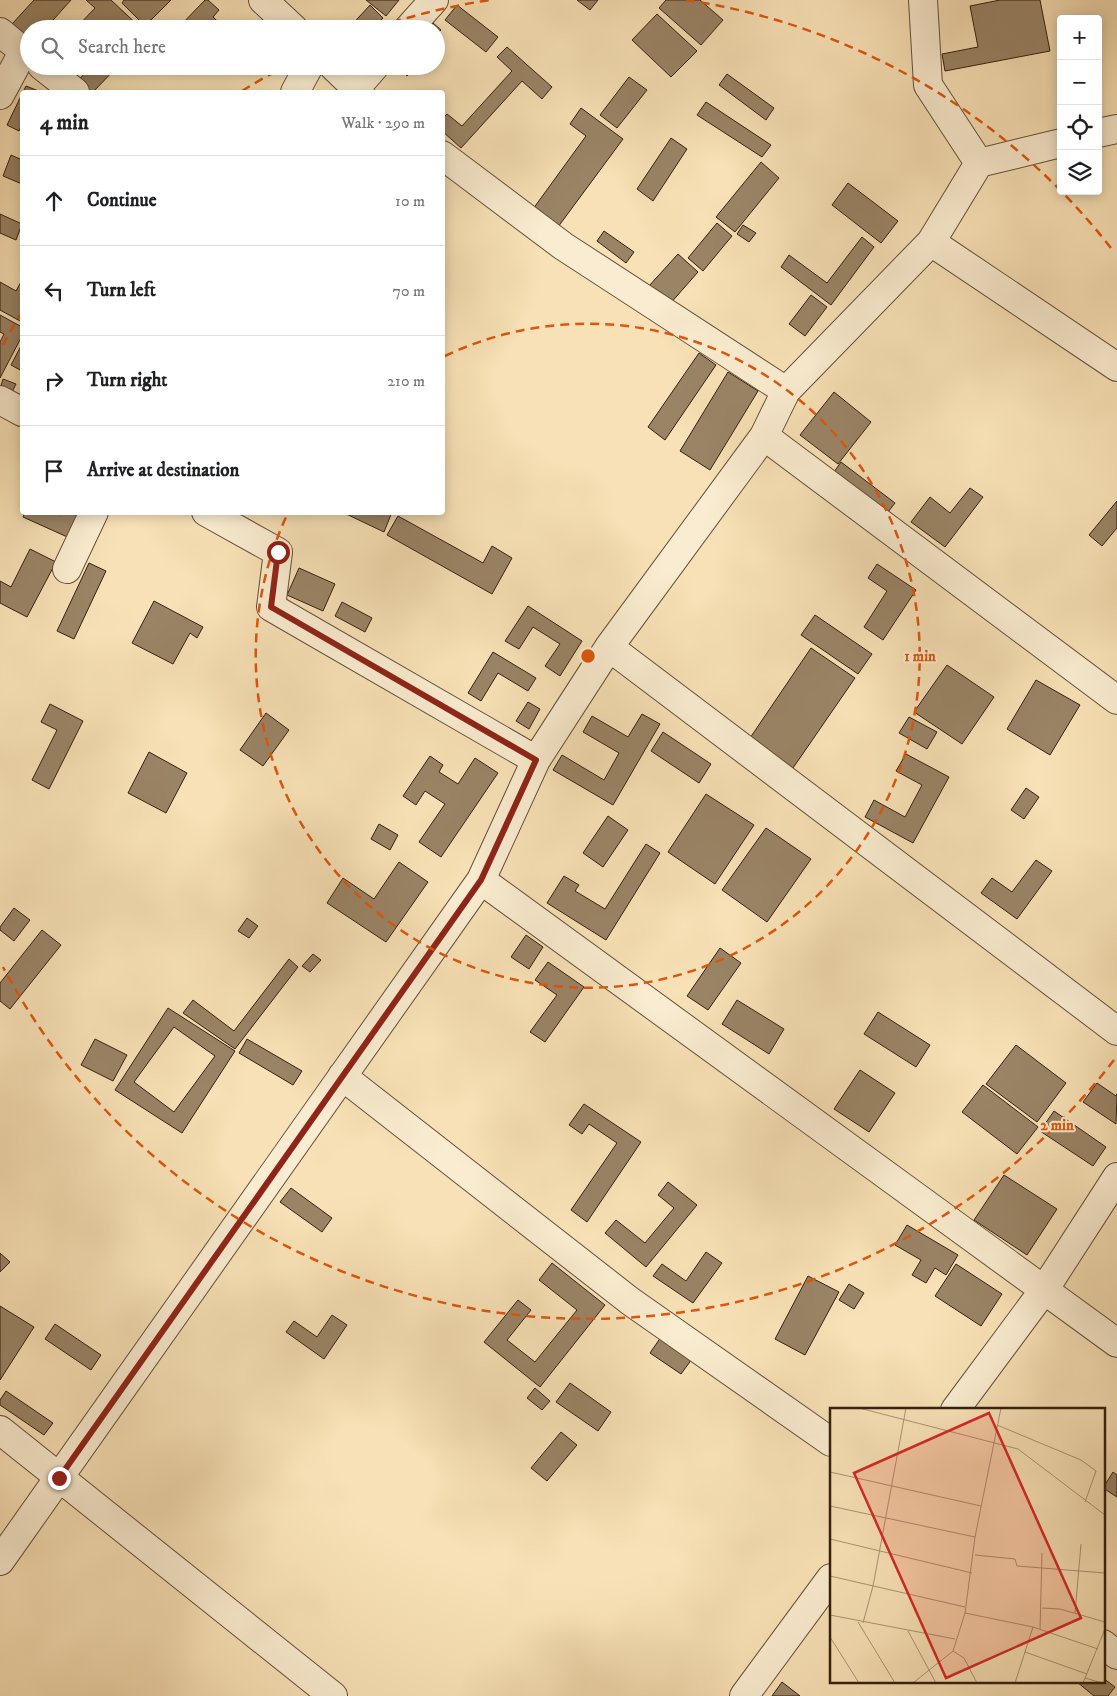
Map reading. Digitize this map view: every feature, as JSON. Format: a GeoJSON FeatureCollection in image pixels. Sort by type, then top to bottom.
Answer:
{"type":"FeatureCollection","features":[{"type":"Feature","properties":{"kind":"street"},"geometry":{"type":"LineString","coordinates":[[263,0],[284,20]]}},
{"type":"Feature","properties":{"kind":"street"},"geometry":{"type":"LineString","coordinates":[[416,20],[434,0]]}},
{"type":"Feature","properties":{"kind":"street"},"geometry":{"type":"LineString","coordinates":[[923,0],[928,85],[979,162]]}},
{"type":"Feature","properties":{"kind":"street"},"geometry":{"type":"LineString","coordinates":[[0,32],[20,49]]}},
{"type":"Feature","properties":{"kind":"street"},"geometry":{"type":"LineString","coordinates":[[0,95],[20,71]]}},
{"type":"Feature","properties":{"kind":"street"},"geometry":{"type":"LineString","coordinates":[[54,75],[73,90]]}},
{"type":"Feature","properties":{"kind":"street"},"geometry":{"type":"LineString","coordinates":[[296,90],[305,75]]}},
{"type":"Feature","properties":{"kind":"street"},"geometry":{"type":"LineString","coordinates":[[342,75],[357,90]]}},
{"type":"Feature","properties":{"kind":"street"},"geometry":{"type":"LineString","coordinates":[[359,90],[369,75]]}},
{"type":"Feature","properties":{"kind":"street"},"geometry":{"type":"LineString","coordinates":[[1102,132],[1117,129]]}},
{"type":"Feature","properties":{"kind":"street"},"geometry":{"type":"LineString","coordinates":[[0,1561],[481,880],[536,760],[609,647],[764,436],[786,391],[931,242],[979,162],[1057,143]]}},
{"type":"Feature","properties":{"kind":"street"},"geometry":{"type":"LineString","coordinates":[[445,157],[563,246],[786,391]]}},
{"type":"Feature","properties":{"kind":"street"},"geometry":{"type":"LineString","coordinates":[[931,242],[1117,367]]}},
{"type":"Feature","properties":{"kind":"street"},"geometry":{"type":"LineString","coordinates":[[0,400],[20,411]]}},
{"type":"Feature","properties":{"kind":"street"},"geometry":{"type":"LineString","coordinates":[[764,436],[1117,700]]}},
{"type":"Feature","properties":{"kind":"street"},"geometry":{"type":"LineString","coordinates":[[67,569],[93,515]]}},
{"type":"Feature","properties":{"kind":"street"},"geometry":{"type":"LineString","coordinates":[[211,515],[278,552],[271,607],[536,760]]}},
{"type":"Feature","properties":{"kind":"street"},"geometry":{"type":"LineString","coordinates":[[609,647],[1117,1030]]}},
{"type":"Feature","properties":{"kind":"street"},"geometry":{"type":"LineString","coordinates":[[481,880],[1117,1343]]}},
{"type":"Feature","properties":{"kind":"street"},"geometry":{"type":"LineString","coordinates":[[342,1076],[630,1302],[830,1441]]}},
{"type":"Feature","properties":{"kind":"street"},"geometry":{"type":"LineString","coordinates":[[956,1408],[1044,1290],[1117,1177]]}},
{"type":"Feature","properties":{"kind":"street"},"geometry":{"type":"LineString","coordinates":[[0,1430],[333,1696]]}},
{"type":"Feature","properties":{"kind":"street"},"geometry":{"type":"LineString","coordinates":[[744,1696],[830,1579]]}},
{"type":"Feature","properties":{"kind":"street"},"geometry":{"type":"LineString","coordinates":[[1104,1645],[1117,1655]]}},
{"type":"Feature","properties":{"kind":"building"},"geometry":{"type":"Polygon","coordinates":[[[34,0],[71,0],[53,20],[20,20],[20,31],[12,24],[34,0]]]}},
{"type":"Feature","properties":{"kind":"building"},"geometry":{"type":"Polygon","coordinates":[[[86,0],[111,0],[132,20],[84,20],[95,8],[86,0]]]}},
{"type":"Feature","properties":{"kind":"building"},"geometry":{"type":"Polygon","coordinates":[[[124,0],[171,0],[151,20],[139,20],[122,3],[124,0]]]}},
{"type":"Feature","properties":{"kind":"building"},"geometry":{"type":"Polygon","coordinates":[[[205,0],[208,0],[219,10],[213,17],[216,20],[186,20],[205,0]]]}},
{"type":"Feature","properties":{"kind":"building"},"geometry":{"type":"Polygon","coordinates":[[[366,0],[399,0],[386,16],[366,0]]]}},
{"type":"Feature","properties":{"kind":"building"},"geometry":{"type":"Polygon","coordinates":[[[577,0],[598,0],[590,10],[577,0]]]}},
{"type":"Feature","properties":{"kind":"building"},"geometry":{"type":"Polygon","coordinates":[[[666,0],[700,0],[723,20],[701,45],[659,8],[666,0]]]}},
{"type":"Feature","properties":{"kind":"building"},"geometry":{"type":"Polygon","coordinates":[[[1000,0],[1040,0],[1050,51],[945,71],[942,54],[978,47],[970,6],[1000,0]]]}},
{"type":"Feature","properties":{"kind":"building"},"geometry":{"type":"Polygon","coordinates":[[[370,5],[383,18],[381,20],[356,20],[370,5]]]}},
{"type":"Feature","properties":{"kind":"building"},"geometry":{"type":"Polygon","coordinates":[[[457,5],[498,37],[486,52],[445,20],[457,5]]]}},
{"type":"Feature","properties":{"kind":"building"},"geometry":{"type":"Polygon","coordinates":[[[657,14],[697,51],[671,77],[632,40],[657,14]]]}},
{"type":"Feature","properties":{"kind":"building"},"geometry":{"type":"Polygon","coordinates":[[[507,47],[552,87],[542,99],[522,81],[461,148],[445,134],[445,116],[447,114],[462,126],[512,71],[497,57],[507,47]]]}},
{"type":"Feature","properties":{"kind":"building"},"geometry":{"type":"Polygon","coordinates":[[[727,74],[774,108],[766,120],[719,85],[727,74]]]}},
{"type":"Feature","properties":{"kind":"building"},"geometry":{"type":"Polygon","coordinates":[[[83,75],[109,75],[95,90],[88,90],[78,81],[83,75]]]}},
{"type":"Feature","properties":{"kind":"building"},"geometry":{"type":"Polygon","coordinates":[[[629,77],[647,90],[617,128],[600,115],[629,77]]]}},
{"type":"Feature","properties":{"kind":"building"},"geometry":{"type":"Polygon","coordinates":[[[26,86],[36,90],[24,90],[26,86]]]}},
{"type":"Feature","properties":{"kind":"building"},"geometry":{"type":"Polygon","coordinates":[[[20,98],[19,131],[7,125],[20,98]]]}},
{"type":"Feature","properties":{"kind":"building"},"geometry":{"type":"Polygon","coordinates":[[[706,102],[771,145],[762,157],[697,115],[706,102]]]}},
{"type":"Feature","properties":{"kind":"building"},"geometry":{"type":"Polygon","coordinates":[[[581,108],[623,139],[558,227],[533,209],[586,136],[570,124],[581,108]]]}},
{"type":"Feature","properties":{"kind":"building"},"geometry":{"type":"Polygon","coordinates":[[[671,138],[687,149],[653,201],[637,189],[671,138]]]}},
{"type":"Feature","properties":{"kind":"building"},"geometry":{"type":"Polygon","coordinates":[[[11,155],[20,159],[20,183],[3,176],[11,155]]]}},
{"type":"Feature","properties":{"kind":"building"},"geometry":{"type":"Polygon","coordinates":[[[761,162],[779,178],[735,232],[716,217],[761,162]]]}},
{"type":"Feature","properties":{"kind":"building"},"geometry":{"type":"Polygon","coordinates":[[[848,183],[898,221],[881,243],[832,205],[848,183]]]}},
{"type":"Feature","properties":{"kind":"building"},"geometry":{"type":"Polygon","coordinates":[[[0,214],[20,223],[16,240],[0,233],[0,214]]]}},
{"type":"Feature","properties":{"kind":"building"},"geometry":{"type":"Polygon","coordinates":[[[717,223],[732,236],[703,271],[688,258],[717,223]]]}},
{"type":"Feature","properties":{"kind":"building"},"geometry":{"type":"Polygon","coordinates":[[[743,225],[756,233],[749,242],[737,234],[743,225]]]}},
{"type":"Feature","properties":{"kind":"building"},"geometry":{"type":"Polygon","coordinates":[[[604,231],[634,252],[626,263],[597,241],[604,231]]]}},
{"type":"Feature","properties":{"kind":"building"},"geometry":{"type":"Polygon","coordinates":[[[862,237],[874,247],[831,305],[781,267],[789,255],[827,283],[862,237]]]}},
{"type":"Feature","properties":{"kind":"building"},"geometry":{"type":"Polygon","coordinates":[[[678,254],[698,272],[669,305],[648,287],[678,254]]]}},
{"type":"Feature","properties":{"kind":"building"},"geometry":{"type":"Polygon","coordinates":[[[0,282],[16,291],[20,284],[20,321],[0,310],[0,282]]]}},
{"type":"Feature","properties":{"kind":"building"},"geometry":{"type":"Polygon","coordinates":[[[811,295],[827,307],[805,336],[789,324],[811,295]]]}},
{"type":"Feature","properties":{"kind":"building"},"geometry":{"type":"Polygon","coordinates":[[[0,315],[20,326],[20,340],[0,378],[0,342],[4,334],[0,332],[0,315]]]}},
{"type":"Feature","properties":{"kind":"building"},"geometry":{"type":"Polygon","coordinates":[[[20,348],[20,370],[11,365],[20,348]]]}},
{"type":"Feature","properties":{"kind":"building"},"geometry":{"type":"Polygon","coordinates":[[[699,353],[716,365],[665,440],[648,427],[699,353]]]}},
{"type":"Feature","properties":{"kind":"building"},"geometry":{"type":"Polygon","coordinates":[[[728,372],[758,391],[710,470],[680,451],[728,372]]]}},
{"type":"Feature","properties":{"kind":"building"},"geometry":{"type":"Polygon","coordinates":[[[3,379],[16,384],[11,394],[0,389],[3,379]]]}},
{"type":"Feature","properties":{"kind":"building"},"geometry":{"type":"Polygon","coordinates":[[[834,392],[871,422],[838,464],[800,435],[834,392]]]}},
{"type":"Feature","properties":{"kind":"building"},"geometry":{"type":"Polygon","coordinates":[[[841,462],[895,503],[882,520],[829,479],[841,462]]]}},
{"type":"Feature","properties":{"kind":"building"},"geometry":{"type":"Polygon","coordinates":[[[970,488],[983,497],[945,547],[911,522],[930,497],[950,513],[970,488]]]}},
{"type":"Feature","properties":{"kind":"building"},"geometry":{"type":"Polygon","coordinates":[[[1117,501],[1117,528],[1102,546],[1089,535],[1117,501]]]}},
{"type":"Feature","properties":{"kind":"building"},"geometry":{"type":"Polygon","coordinates":[[[24,515],[86,515],[74,540],[23,517],[24,515]]]}},
{"type":"Feature","properties":{"kind":"building"},"geometry":{"type":"Polygon","coordinates":[[[348,515],[391,515],[384,532],[348,515]]]}},
{"type":"Feature","properties":{"kind":"building"},"geometry":{"type":"Polygon","coordinates":[[[398,516],[483,563],[492,546],[512,558],[492,594],[387,535],[398,516]]]}},
{"type":"Feature","properties":{"kind":"building"},"geometry":{"type":"Polygon","coordinates":[[[30,549],[56,562],[27,617],[0,603],[0,581],[11,587],[30,549]]]}},
{"type":"Feature","properties":{"kind":"building"},"geometry":{"type":"Polygon","coordinates":[[[89,563],[106,571],[74,639],[57,631],[89,563]]]}},
{"type":"Feature","properties":{"kind":"building"},"geometry":{"type":"Polygon","coordinates":[[[877,564],[916,590],[883,640],[864,627],[887,591],[868,578],[877,564]]]}},
{"type":"Feature","properties":{"kind":"building"},"geometry":{"type":"Polygon","coordinates":[[[299,568],[335,584],[323,611],[287,595],[299,568]]]}},
{"type":"Feature","properties":{"kind":"building"},"geometry":{"type":"Polygon","coordinates":[[[154,601],[203,627],[197,638],[190,633],[173,664],[132,643],[154,601]]]}},
{"type":"Feature","properties":{"kind":"building"},"geometry":{"type":"Polygon","coordinates":[[[342,602],[372,618],[365,632],[335,616],[342,602]]]}},
{"type":"Feature","properties":{"kind":"building"},"geometry":{"type":"Polygon","coordinates":[[[528,606],[582,641],[560,676],[545,666],[560,644],[533,627],[519,649],[505,641],[528,606]]]}},
{"type":"Feature","properties":{"kind":"building"},"geometry":{"type":"Polygon","coordinates":[[[815,615],[872,654],[858,674],[801,635],[815,615]]]}},
{"type":"Feature","properties":{"kind":"building"},"geometry":{"type":"Polygon","coordinates":[[[811,648],[855,678],[793,768],[750,738],[811,648]]]}},
{"type":"Feature","properties":{"kind":"building"},"geometry":{"type":"Polygon","coordinates":[[[493,652],[536,678],[528,691],[498,673],[481,701],[468,693],[493,652]]]}},
{"type":"Feature","properties":{"kind":"building"},"geometry":{"type":"Polygon","coordinates":[[[947,665],[994,697],[962,744],[914,712],[947,665]]]}},
{"type":"Feature","properties":{"kind":"building"},"geometry":{"type":"Polygon","coordinates":[[[1036,680],[1080,705],[1050,755],[1007,729],[1036,680]]]}},
{"type":"Feature","properties":{"kind":"building"},"geometry":{"type":"Polygon","coordinates":[[[528,702],[540,709],[529,729],[516,721],[528,702]]]}},
{"type":"Feature","properties":{"kind":"building"},"geometry":{"type":"Polygon","coordinates":[[[50,704],[83,721],[49,789],[32,780],[57,730],[41,722],[50,704]]]}},
{"type":"Feature","properties":{"kind":"building"},"geometry":{"type":"Polygon","coordinates":[[[266,713],[289,730],[263,766],[240,750],[266,713]]]}},
{"type":"Feature","properties":{"kind":"building"},"geometry":{"type":"Polygon","coordinates":[[[642,714],[660,724],[613,805],[553,770],[562,755],[604,780],[619,753],[583,732],[592,716],[628,737],[642,714]]]}},
{"type":"Feature","properties":{"kind":"building"},"geometry":{"type":"Polygon","coordinates":[[[909,717],[937,732],[927,749],[899,733],[909,717]]]}},
{"type":"Feature","properties":{"kind":"building"},"geometry":{"type":"Polygon","coordinates":[[[663,732],[711,764],[699,783],[651,751],[663,732]]]}},
{"type":"Feature","properties":{"kind":"building"},"geometry":{"type":"Polygon","coordinates":[[[149,752],[187,773],[166,813],[128,793],[149,752]]]}},
{"type":"Feature","properties":{"kind":"building"},"geometry":{"type":"Polygon","coordinates":[[[906,754],[949,777],[913,843],[865,817],[874,800],[905,817],[922,785],[896,771],[906,754]]]}},
{"type":"Feature","properties":{"kind":"building"},"geometry":{"type":"Polygon","coordinates":[[[430,756],[443,765],[439,772],[458,784],[475,758],[498,773],[441,857],[419,842],[445,804],[425,791],[416,805],[403,796],[430,756]]]}},
{"type":"Feature","properties":{"kind":"building"},"geometry":{"type":"Polygon","coordinates":[[[1026,788],[1039,797],[1024,819],[1011,810],[1026,788]]]}},
{"type":"Feature","properties":{"kind":"building"},"geometry":{"type":"Polygon","coordinates":[[[706,794],[754,825],[715,884],[668,852],[706,794]]]}},
{"type":"Feature","properties":{"kind":"building"},"geometry":{"type":"Polygon","coordinates":[[[608,816],[628,830],[603,867],[583,853],[608,816]]]}},
{"type":"Feature","properties":{"kind":"building"},"geometry":{"type":"Polygon","coordinates":[[[379,824],[398,835],[390,850],[371,839],[379,824]]]}},
{"type":"Feature","properties":{"kind":"building"},"geometry":{"type":"Polygon","coordinates":[[[766,828],[811,859],[767,922],[722,890],[766,828]]]}},
{"type":"Feature","properties":{"kind":"building"},"geometry":{"type":"Polygon","coordinates":[[[646,844],[660,853],[606,940],[547,903],[564,876],[579,885],[575,891],[605,909],[646,844]]]}},
{"type":"Feature","properties":{"kind":"building"},"geometry":{"type":"Polygon","coordinates":[[[1036,860],[1052,871],[1017,919],[981,893],[992,878],[1012,892],[1036,860]]]}},
{"type":"Feature","properties":{"kind":"building"},"geometry":{"type":"Polygon","coordinates":[[[399,862],[428,882],[386,942],[327,903],[343,878],[374,899],[399,862]]]}},
{"type":"Feature","properties":{"kind":"building"},"geometry":{"type":"Polygon","coordinates":[[[14,908],[30,920],[14,941],[0,930],[0,927],[14,908]]]}},
{"type":"Feature","properties":{"kind":"building"},"geometry":{"type":"Polygon","coordinates":[[[247,918],[258,926],[249,938],[238,931],[247,918]]]}},
{"type":"Feature","properties":{"kind":"building"},"geometry":{"type":"Polygon","coordinates":[[[42,930],[61,945],[10,1009],[0,1001],[0,983],[42,930]]]}},
{"type":"Feature","properties":{"kind":"building"},"geometry":{"type":"Polygon","coordinates":[[[526,935],[543,947],[529,969],[511,957],[526,935]]]}},
{"type":"Feature","properties":{"kind":"building"},"geometry":{"type":"Polygon","coordinates":[[[720,948],[741,963],[708,1010],[687,996],[720,948]]]}},
{"type":"Feature","properties":{"kind":"building"},"geometry":{"type":"Polygon","coordinates":[[[313,954],[321,960],[310,972],[302,966],[313,954]]]}},
{"type":"Feature","properties":{"kind":"building"},"geometry":{"type":"Polygon","coordinates":[[[289,959],[298,967],[235,1049],[183,1013],[193,1000],[234,1031],[289,959]]]}},
{"type":"Feature","properties":{"kind":"building"},"geometry":{"type":"Polygon","coordinates":[[[548,962],[584,987],[545,1042],[530,1032],[557,995],[535,980],[548,962]]]}},
{"type":"Feature","properties":{"kind":"building"},"geometry":{"type":"Polygon","coordinates":[[[737,1000],[784,1029],[769,1054],[722,1024],[737,1000]]]}},
{"type":"Feature","properties":{"kind":"building"},"geometry":{"type":"Polygon","coordinates":[[[168,1008],[235,1051],[182,1133],[115,1090],[168,1008]],[[174,1027],[134,1082],[174,1112],[215,1056],[174,1027]]]}},
{"type":"Feature","properties":{"kind":"building"},"geometry":{"type":"Polygon","coordinates":[[[878,1012],[930,1045],[916,1067],[864,1034],[878,1012]]]}},
{"type":"Feature","properties":{"kind":"building"},"geometry":{"type":"Polygon","coordinates":[[[95,1039],[127,1055],[113,1081],[81,1065],[95,1039]]]}},
{"type":"Feature","properties":{"kind":"building"},"geometry":{"type":"Polygon","coordinates":[[[247,1039],[302,1071],[293,1085],[239,1053],[247,1039]]]}},
{"type":"Feature","properties":{"kind":"building"},"geometry":{"type":"Polygon","coordinates":[[[1016,1045],[1066,1083],[1037,1122],[986,1084],[1016,1045]]]}},
{"type":"Feature","properties":{"kind":"building"},"geometry":{"type":"Polygon","coordinates":[[[860,1070],[895,1093],[869,1132],[834,1109],[860,1070]]]}},
{"type":"Feature","properties":{"kind":"building"},"geometry":{"type":"Polygon","coordinates":[[[1097,1083],[1116,1096],[1117,1094],[1116,1124],[1083,1102],[1097,1083]]]}},
{"type":"Feature","properties":{"kind":"building"},"geometry":{"type":"Polygon","coordinates":[[[983,1085],[1038,1127],[1017,1154],[962,1112],[983,1085]]]}},
{"type":"Feature","properties":{"kind":"building"},"geometry":{"type":"Polygon","coordinates":[[[584,1104],[641,1142],[587,1222],[571,1210],[617,1143],[589,1124],[582,1134],[569,1125],[584,1104]]]}},
{"type":"Feature","properties":{"kind":"building"},"geometry":{"type":"Polygon","coordinates":[[[1054,1111],[1106,1147],[1093,1166],[1040,1131],[1054,1111]]]}},
{"type":"Feature","properties":{"kind":"building"},"geometry":{"type":"Polygon","coordinates":[[[1004,1175],[1057,1209],[1027,1255],[974,1220],[1004,1175]]]}},
{"type":"Feature","properties":{"kind":"building"},"geometry":{"type":"Polygon","coordinates":[[[668,1182],[697,1205],[646,1267],[605,1233],[616,1220],[645,1243],[674,1208],[658,1195],[668,1182]]]}},
{"type":"Feature","properties":{"kind":"building"},"geometry":{"type":"Polygon","coordinates":[[[291,1188],[332,1218],[322,1232],[280,1202],[291,1188]]]}},
{"type":"Feature","properties":{"kind":"building"},"geometry":{"type":"Polygon","coordinates":[[[907,1225],[958,1255],[946,1275],[935,1268],[926,1283],[912,1275],[921,1260],[895,1245],[907,1225]]]}},
{"type":"Feature","properties":{"kind":"building"},"geometry":{"type":"Polygon","coordinates":[[[706,1252],[722,1263],[693,1303],[653,1276],[662,1264],[686,1281],[706,1252]]]}},
{"type":"Feature","properties":{"kind":"building"},"geometry":{"type":"Polygon","coordinates":[[[0,1253],[10,1262],[0,1272],[0,1253]]]}},
{"type":"Feature","properties":{"kind":"building"},"geometry":{"type":"Polygon","coordinates":[[[552,1263],[605,1305],[540,1387],[484,1342],[518,1300],[531,1310],[507,1340],[535,1362],[577,1310],[539,1280],[552,1263]]]}},
{"type":"Feature","properties":{"kind":"building"},"geometry":{"type":"Polygon","coordinates":[[[956,1264],[1002,1294],[981,1326],[935,1296],[956,1264]]]}},
{"type":"Feature","properties":{"kind":"building"},"geometry":{"type":"Polygon","coordinates":[[[808,1276],[839,1292],[805,1355],[775,1339],[808,1276]]]}},
{"type":"Feature","properties":{"kind":"building"},"geometry":{"type":"Polygon","coordinates":[[[849,1284],[864,1293],[854,1309],[839,1300],[849,1284]]]}},
{"type":"Feature","properties":{"kind":"building"},"geometry":{"type":"Polygon","coordinates":[[[0,1306],[34,1327],[0,1380],[0,1306]]]}},
{"type":"Feature","properties":{"kind":"building"},"geometry":{"type":"Polygon","coordinates":[[[332,1315],[347,1325],[324,1359],[286,1332],[294,1321],[317,1337],[332,1315]]]}},
{"type":"Feature","properties":{"kind":"building"},"geometry":{"type":"Polygon","coordinates":[[[55,1324],[101,1355],[91,1370],[45,1339],[55,1324]]]}},
{"type":"Feature","properties":{"kind":"building"},"geometry":{"type":"Polygon","coordinates":[[[661,1337],[692,1359],[681,1374],[650,1353],[661,1337]]]}},
{"type":"Feature","properties":{"kind":"building"},"geometry":{"type":"Polygon","coordinates":[[[570,1383],[611,1412],[598,1431],[556,1402],[570,1383]]]}},
{"type":"Feature","properties":{"kind":"building"},"geometry":{"type":"Polygon","coordinates":[[[535,1388],[550,1401],[542,1410],[527,1398],[535,1388]]]}},
{"type":"Feature","properties":{"kind":"building"},"geometry":{"type":"Polygon","coordinates":[[[6,1391],[53,1423],[44,1435],[0,1405],[0,1400],[6,1391]]]}},
{"type":"Feature","properties":{"kind":"building"},"geometry":{"type":"Polygon","coordinates":[[[561,1432],[577,1445],[547,1481],[531,1468],[561,1432]]]}},
{"type":"Feature","properties":{"kind":"building"},"geometry":{"type":"Polygon","coordinates":[[[1113,1472],[1117,1475],[1117,1497],[1104,1489],[1113,1472]]]}},
{"type":"Feature","properties":{"kind":"building"},"geometry":{"type":"Polygon","coordinates":[[[1104,1679],[1115,1687],[1108,1696],[1094,1696],[1079,1684],[1104,1684],[1104,1679]]]}},
{"type":"Feature","properties":{"kind":"building"},"geometry":{"type":"Polygon","coordinates":[[[782,1682],[800,1696],[772,1696],[782,1682]]]}},
{"type":"Feature","properties":{"kind":"route"},"geometry":{"type":"LineString","coordinates":[[59,1478],[481,880],[536,760],[271,607],[278,552]]}}]}
